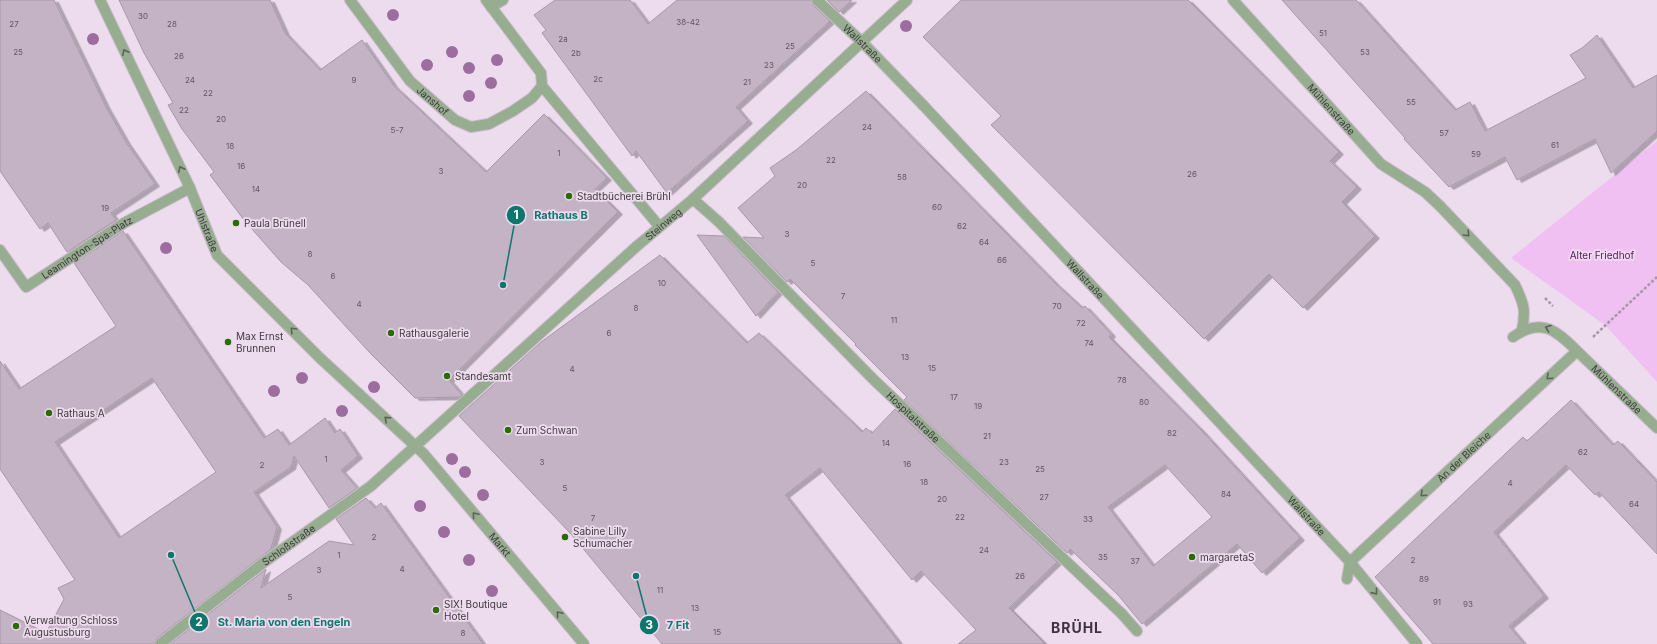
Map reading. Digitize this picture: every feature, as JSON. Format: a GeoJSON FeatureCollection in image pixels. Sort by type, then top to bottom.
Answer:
{"type":"FeatureCollection","features":[{"type":"Feature","properties":{"kind":"street","name":"Uhlstraße"},"geometry":{"type":"LineString","coordinates":[[100,0],[190,188],[218,255],[320,358],[416,446]]}},
{"type":"Feature","properties":{"kind":"street","name":"Janshof"},"geometry":{"type":"LineString","coordinates":[[350,0],[410,81],[455,120],[471,127],[489,124],[513,111],[532,98],[542,86]]}},
{"type":"Feature","properties":{"kind":"street"},"geometry":{"type":"LineString","coordinates":[[503,0],[489,4],[541,73],[542,86],[659,226]]}},
{"type":"Feature","properties":{"kind":"street","name":"Wallstraße"},"geometry":{"type":"LineString","coordinates":[[817,0],[863,43],[923,105],[1350,562],[1418,644]]}},
{"type":"Feature","properties":{"kind":"street","name":"Steinweg"},"geometry":{"type":"LineString","coordinates":[[416,446],[659,226],[694,199],[863,43],[907,0]]}},
{"type":"Feature","properties":{"kind":"street","name":"Mühlenstraße"},"geometry":{"type":"LineString","coordinates":[[1234,0],[1381,164],[1425,192],[1515,285],[1522,301],[1525,315],[1522,330],[1541,326],[1551,329],[1562,336],[1657,428]]}},
{"type":"Feature","properties":{"kind":"street","name":"Leamington-Spa-Platz"},"geometry":{"type":"LineString","coordinates":[[0,250],[26,287],[124,224],[190,188]]}},
{"type":"Feature","properties":{"kind":"street","name":"Hospitalstraße"},"geometry":{"type":"LineString","coordinates":[[694,199],[719,222],[874,380],[1122,614],[1137,631]]}},
{"type":"Feature","properties":{"kind":"street"},"geometry":{"type":"LineString","coordinates":[[1513,337],[1522,330]]}},
{"type":"Feature","properties":{"kind":"street","name":"An der Bleiche"},"geometry":{"type":"LineString","coordinates":[[1350,562],[1578,351]]}},
{"type":"Feature","properties":{"kind":"street","name":"Schloßstraße"},"geometry":{"type":"LineString","coordinates":[[160,644],[263,563],[371,486],[416,446]]}},
{"type":"Feature","properties":{"kind":"street","name":"Markt"},"geometry":{"type":"LineString","coordinates":[[416,446],[584,644]]}},
{"type":"Feature","properties":{"kind":"street"},"geometry":{"type":"LineString","coordinates":[[1347,579],[1350,562]]}},
{"type":"Feature","properties":{"kind":"path"},"geometry":{"type":"LineString","coordinates":[[1578,351],[1657,277]]}},
{"type":"Feature","properties":{"kind":"green space","name":"Alter Friedhof"},"geometry":{"type":"Polygon","coordinates":[[[1657,141],[1657,382],[1605,325],[1511,258],[1657,141]]]}},
{"type":"Feature","properties":{"kind":"building"},"geometry":{"type":"Polygon","coordinates":[[[0,0],[54,0],[106,107],[126,142],[155,184],[111,213],[116,220],[67,252],[48,223],[40,229],[0,171],[0,0]]]}},
{"type":"Feature","properties":{"kind":"building"},"geometry":{"type":"Polygon","coordinates":[[[119,0],[270,0],[285,33],[320,70],[362,40],[394,86],[486,172],[544,114],[607,178],[595,189],[618,212],[449,380],[462,395],[460,397],[415,398],[370,353],[308,285],[281,262],[244,220],[210,175],[214,172],[182,129],[168,105],[173,103],[144,53],[119,0]]]}},
{"type":"Feature","properties":{"kind":"building"},"geometry":{"type":"Polygon","coordinates":[[[555,0],[630,0],[648,24],[677,0],[811,0],[813,5],[830,21],[736,107],[748,121],[667,193],[636,151],[632,156],[542,33],[546,30],[534,15],[555,0]]]}},
{"type":"Feature","properties":{"kind":"building"},"geometry":{"type":"Polygon","coordinates":[[[827,0],[852,0],[839,12],[827,0]]]}},
{"type":"Feature","properties":{"kind":"building"},"geometry":{"type":"Polygon","coordinates":[[[961,0],[1188,0],[1339,152],[1330,161],[1357,187],[1342,202],[1375,236],[1303,308],[1269,274],[1204,339],[991,125],[1001,116],[923,37],[961,0]]]}},
{"type":"Feature","properties":{"kind":"building"},"geometry":{"type":"Polygon","coordinates":[[[1282,0],[1356,0],[1455,110],[1470,102],[1485,131],[1586,78],[1570,55],[1582,48],[1597,35],[1633,88],[1657,75],[1657,131],[1611,173],[1595,139],[1517,180],[1505,157],[1449,187],[1404,139],[1405,138],[1282,0]]]}},
{"type":"Feature","properties":{"kind":"building"},"geometry":{"type":"Polygon","coordinates":[[[866,91],[1056,284],[1082,308],[1085,306],[1111,334],[1109,337],[1201,430],[1300,538],[1262,573],[1237,544],[1142,624],[1118,595],[1070,549],[1067,553],[904,400],[907,397],[855,345],[856,344],[790,279],[787,282],[743,237],[764,238],[738,208],[775,176],[770,168],[796,150],[866,91]],[[1165,465],[1108,507],[1153,566],[1212,517],[1165,465]]]}},
{"type":"Feature","properties":{"kind":"building"},"geometry":{"type":"Polygon","coordinates":[[[123,231],[264,438],[278,429],[289,445],[325,418],[335,433],[340,429],[358,456],[341,470],[357,488],[329,508],[294,456],[291,467],[254,492],[277,527],[271,549],[156,639],[154,644],[0,644],[0,610],[46,633],[64,599],[58,588],[75,580],[0,469],[0,361],[19,389],[116,326],[74,263],[123,231]],[[152,378],[55,442],[119,538],[216,472],[152,378]]]}},
{"type":"Feature","properties":{"kind":"building"},"geometry":{"type":"Polygon","coordinates":[[[697,235],[724,236],[778,292],[756,316],[697,235]]]}},
{"type":"Feature","properties":{"kind":"building"},"geometry":{"type":"Polygon","coordinates":[[[660,255],[747,343],[759,333],[862,432],[866,428],[872,433],[895,409],[1057,562],[1009,608],[1045,644],[958,644],[976,630],[921,571],[912,580],[820,468],[785,495],[900,644],[662,644],[571,534],[459,416],[541,342],[660,255]]]}},
{"type":"Feature","properties":{"kind":"building"},"geometry":{"type":"Polygon","coordinates":[[[1571,400],[1613,445],[1618,441],[1657,482],[1657,554],[1599,492],[1595,495],[1566,465],[1494,532],[1544,596],[1509,626],[1524,644],[1433,644],[1375,577],[1523,437],[1527,441],[1571,400]]]}},
{"type":"Feature","properties":{"kind":"building"},"geometry":{"type":"Polygon","coordinates":[[[366,498],[375,508],[381,503],[483,644],[170,644],[266,569],[261,588],[329,541],[354,545],[336,519],[366,498]]]}},
{"type":"Feature","properties":{"kind":"place","name":"Stadtbücherei Brühl"},"geometry":{"type":"Point","coordinates":[569,196]}},
{"type":"Feature","properties":{"kind":"place","name":"Paula Brünell"},"geometry":{"type":"Point","coordinates":[236,223]}},
{"type":"Feature","properties":{"kind":"place","name":"Rathaus B"},"geometry":{"type":"Point","coordinates":[503,285]}},
{"type":"Feature","properties":{"kind":"place","name":"Rathausgalerie"},"geometry":{"type":"Point","coordinates":[391,333]}},
{"type":"Feature","properties":{"kind":"place","name":"Max Ernst Brunnen"},"geometry":{"type":"Point","coordinates":[228,342]}},
{"type":"Feature","properties":{"kind":"place","name":"Standesamt"},"geometry":{"type":"Point","coordinates":[447,376]}},
{"type":"Feature","properties":{"kind":"place","name":"Rathaus A"},"geometry":{"type":"Point","coordinates":[49,413]}},
{"type":"Feature","properties":{"kind":"place","name":"Zum Schwan"},"geometry":{"type":"Point","coordinates":[508,430]}},
{"type":"Feature","properties":{"kind":"place","name":"Sabine Lilly Schumacher"},"geometry":{"type":"Point","coordinates":[565,537]}},
{"type":"Feature","properties":{"kind":"place","name":"St. Maria von den Engeln"},"geometry":{"type":"Point","coordinates":[171,555]}},
{"type":"Feature","properties":{"kind":"place","name":"margaretaS"},"geometry":{"type":"Point","coordinates":[1192,557]}},
{"type":"Feature","properties":{"kind":"place","name":"7 Fit"},"geometry":{"type":"Point","coordinates":[636,576]}},
{"type":"Feature","properties":{"kind":"place","name":"SIX! Boutique Hotel"},"geometry":{"type":"Point","coordinates":[436,610]}},
{"type":"Feature","properties":{"kind":"place","name":"Verwaltung Schloss Augustusburg"},"geometry":{"type":"Point","coordinates":[16,626]}},
{"type":"Feature","properties":{"kind":"district","name":"BRÜHL"},"geometry":{"type":"Point","coordinates":[1077,627]}}]}
